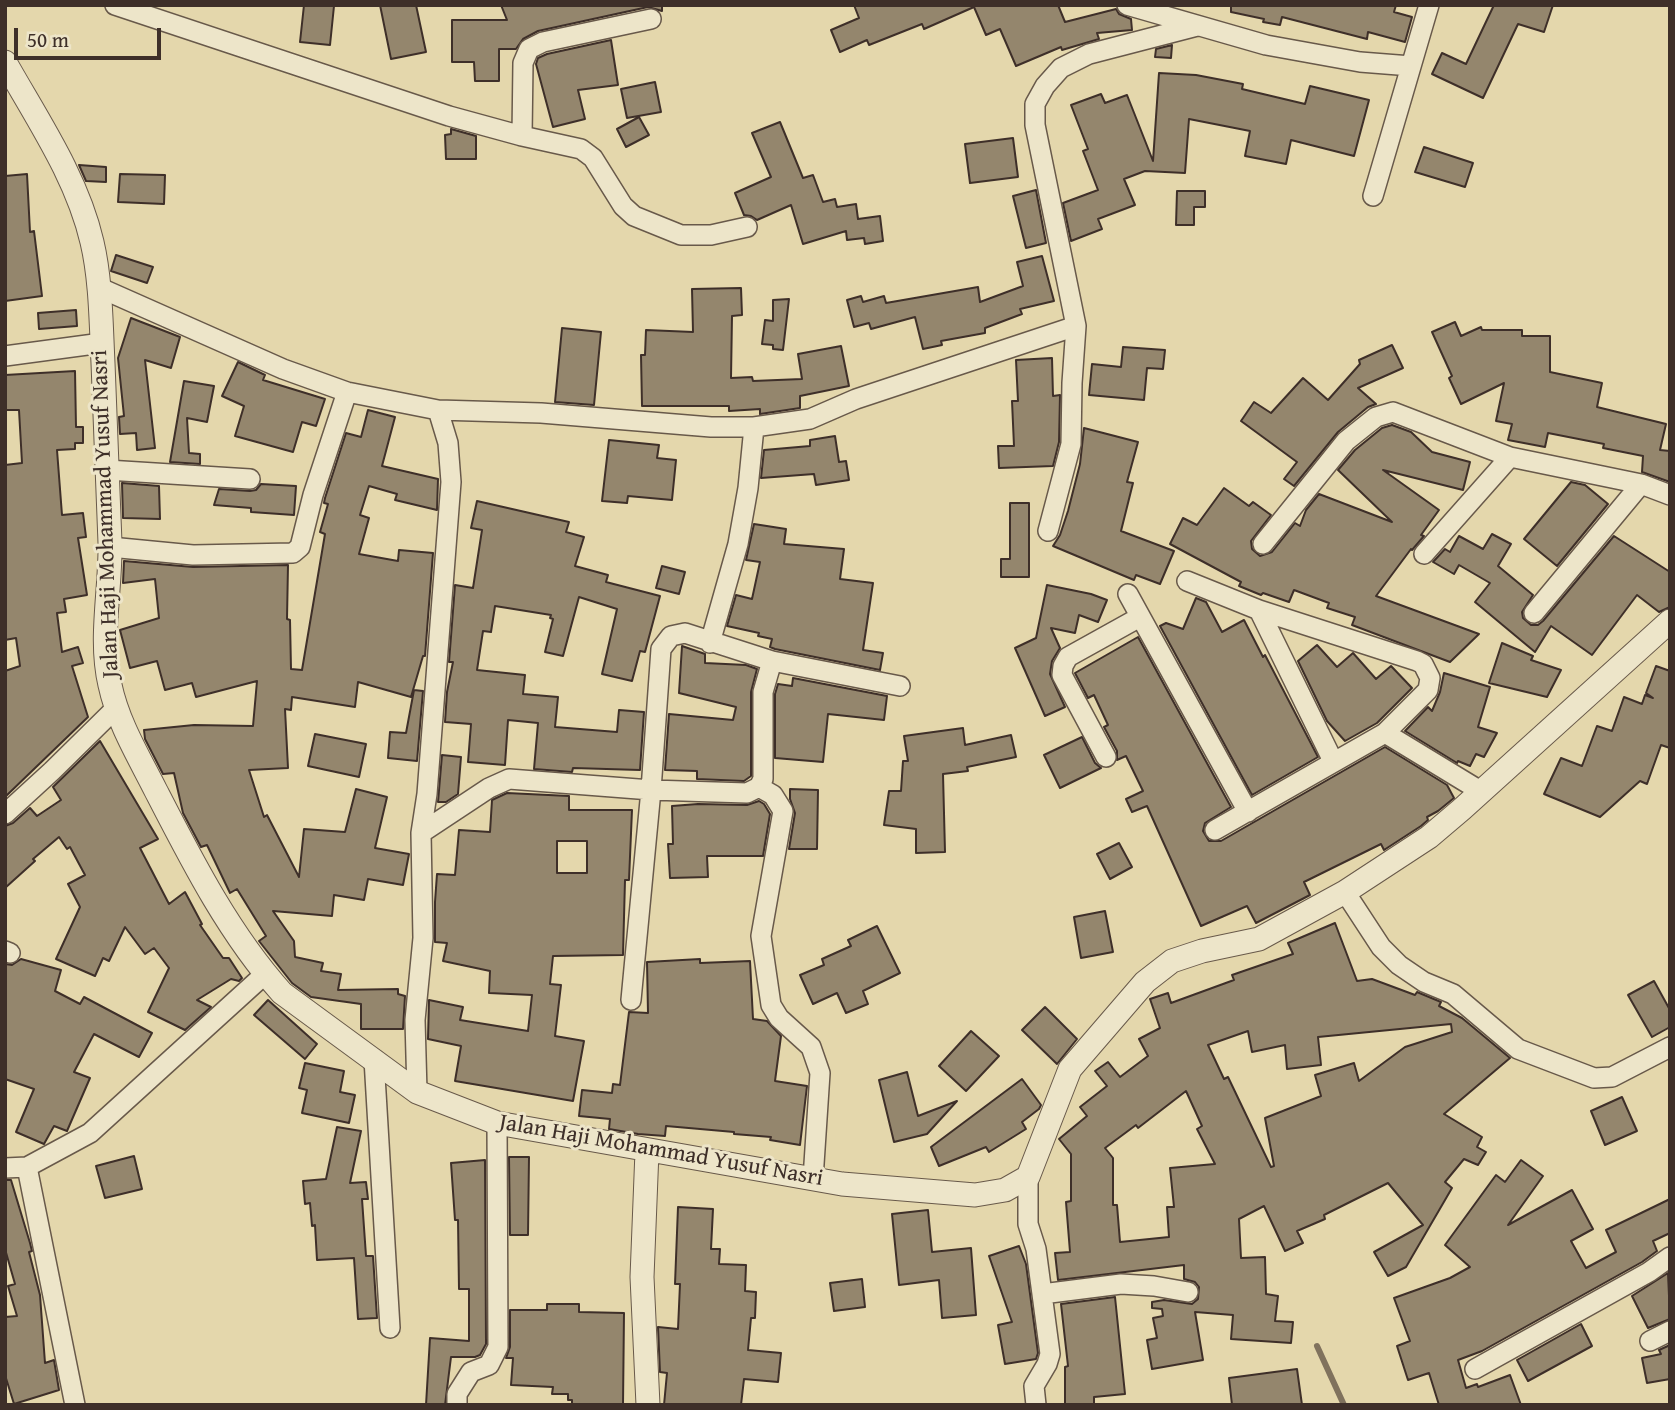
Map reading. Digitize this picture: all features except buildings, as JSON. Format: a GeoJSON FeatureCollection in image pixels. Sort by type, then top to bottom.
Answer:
{"type":"FeatureCollection","features":[{"type":"Feature","properties":{"kind":"street"},"geometry":{"type":"LineString","coordinates":[[115,5],[449,116],[581,149],[593,158],[623,206],[634,216],[681,235],[711,235],[747,227]]}},
{"type":"Feature","properties":{"kind":"street"},"geometry":{"type":"LineString","coordinates":[[1373,196],[1429,5]]}},
{"type":"Feature","properties":{"kind":"street"},"geometry":{"type":"LineString","coordinates":[[1129,6],[1266,45],[1360,62],[1411,66]]}},
{"type":"Feature","properties":{"kind":"street"},"geometry":{"type":"LineString","coordinates":[[522,136],[523,63],[529,48],[543,42],[651,19]]}},
{"type":"Feature","properties":{"kind":"street"},"geometry":{"type":"LineString","coordinates":[[1048,531],[1071,444],[1076,326],[1035,125],[1035,104],[1045,86],[1061,68],[1089,54],[1197,26]]}},
{"type":"Feature","properties":{"kind":"street","name":"Jalan Haji Mohammad Yusuf Nasri"},"geometry":{"type":"LineString","coordinates":[[5,62],[70,178],[92,242],[102,343],[110,547],[106,654],[109,682],[116,708],[190,857],[265,974],[282,993],[417,1092],[497,1123],[842,1184],[975,1195],[1005,1190],[1028,1177]]}},
{"type":"Feature","properties":{"kind":"street"},"geometry":{"type":"LineString","coordinates":[[97,286],[283,369],[347,392],[438,410],[541,413],[711,427],[754,427],[810,419],[856,399],[1076,326]]}},
{"type":"Feature","properties":{"kind":"street"},"geometry":{"type":"LineString","coordinates":[[5,356],[102,343]]}},
{"type":"Feature","properties":{"kind":"street"},"geometry":{"type":"LineString","coordinates":[[110,547],[193,555],[293,552],[300,547],[313,495],[347,392]]}},
{"type":"Feature","properties":{"kind":"street"},"geometry":{"type":"LineString","coordinates":[[417,1092],[415,1020],[423,938],[421,833],[427,794],[451,482],[448,443],[438,410]]}},
{"type":"Feature","properties":{"kind":"street"},"geometry":{"type":"LineString","coordinates":[[1263,544],[1346,441],[1376,417],[1393,412],[1510,457],[1641,484],[1670,495]]}},
{"type":"Feature","properties":{"kind":"street"},"geometry":{"type":"LineString","coordinates":[[710,643],[738,544],[748,488],[754,427]]}},
{"type":"Feature","properties":{"kind":"street"},"geometry":{"type":"LineString","coordinates":[[1424,554],[1510,457]]}},
{"type":"Feature","properties":{"kind":"street"},"geometry":{"type":"LineString","coordinates":[[107,470],[250,479]]}},
{"type":"Feature","properties":{"kind":"street"},"geometry":{"type":"LineString","coordinates":[[1534,613],[1641,484]]}},
{"type":"Feature","properties":{"kind":"street"},"geometry":{"type":"LineString","coordinates":[[1187,581],[1259,610],[1423,664],[1430,678],[1428,690],[1385,733],[1215,830]]}},
{"type":"Feature","properties":{"kind":"street"},"geometry":{"type":"LineString","coordinates":[[1128,594],[1248,812]]}},
{"type":"Feature","properties":{"kind":"street"},"geometry":{"type":"LineString","coordinates":[[1259,610],[1333,761]]}},
{"type":"Feature","properties":{"kind":"street"},"geometry":{"type":"LineString","coordinates":[[1105,757],[1062,675],[1063,666],[1068,657],[1140,617]]}},
{"type":"Feature","properties":{"kind":"street"},"geometry":{"type":"LineString","coordinates":[[1036,1405],[1034,1386],[1050,1354],[1036,1249],[1028,1224],[1028,1177],[1070,1069],[1145,982],[1172,961],[1202,951],[1259,939],[1345,892],[1429,837],[1670,621]]}},
{"type":"Feature","properties":{"kind":"street"},"geometry":{"type":"LineString","coordinates":[[631,1000],[661,649],[671,636],[685,633],[772,661],[900,686]]}},
{"type":"Feature","properties":{"kind":"street"},"geometry":{"type":"LineString","coordinates":[[421,833],[509,779],[651,790],[747,793],[759,787],[763,779],[763,692],[772,661]]}},
{"type":"Feature","properties":{"kind":"street"},"geometry":{"type":"LineString","coordinates":[[7,809],[116,708]]}},
{"type":"Feature","properties":{"kind":"street"},"geometry":{"type":"LineString","coordinates":[[1385,733],[1482,792]]}},
{"type":"Feature","properties":{"kind":"street"},"geometry":{"type":"LineString","coordinates":[[759,787],[773,794],[783,811],[761,936],[771,1004],[779,1018],[811,1047],[820,1073],[813,1179]]}},
{"type":"Feature","properties":{"kind":"street"},"geometry":{"type":"LineString","coordinates":[[1345,892],[1381,947],[1399,965],[1424,982],[1453,994],[1518,1049],[1603,1079],[1670,1047]]}},
{"type":"Feature","properties":{"kind":"street"},"geometry":{"type":"LineString","coordinates":[[5,1168],[27,1167],[90,1133],[265,974]]}},
{"type":"Feature","properties":{"kind":"street"},"geometry":{"type":"LineString","coordinates":[[374,1059],[390,1328]]}},
{"type":"Feature","properties":{"kind":"street"},"geometry":{"type":"LineString","coordinates":[[457,1405],[457,1394],[471,1372],[489,1366],[498,1347],[497,1123]]}},
{"type":"Feature","properties":{"kind":"street"},"geometry":{"type":"LineString","coordinates":[[647,1151],[642,1278],[648,1405]]}},
{"type":"Feature","properties":{"kind":"street"},"geometry":{"type":"LineString","coordinates":[[27,1167],[73,1404]]}},
{"type":"Feature","properties":{"kind":"street"},"geometry":{"type":"LineString","coordinates":[[1475,1369],[1649,1272],[1670,1257]]}},
{"type":"Feature","properties":{"kind":"street"},"geometry":{"type":"LineString","coordinates":[[1042,1294],[1121,1284],[1188,1292]]}},
{"type":"Feature","properties":{"kind":"street"},"geometry":{"type":"LineString","coordinates":[[1650,1341],[1670,1331]]}},
{"type":"Feature","properties":{"kind":"waterway"},"geometry":{"type":"LineString","coordinates":[[1317,1346],[1344,1405]]}}]}
